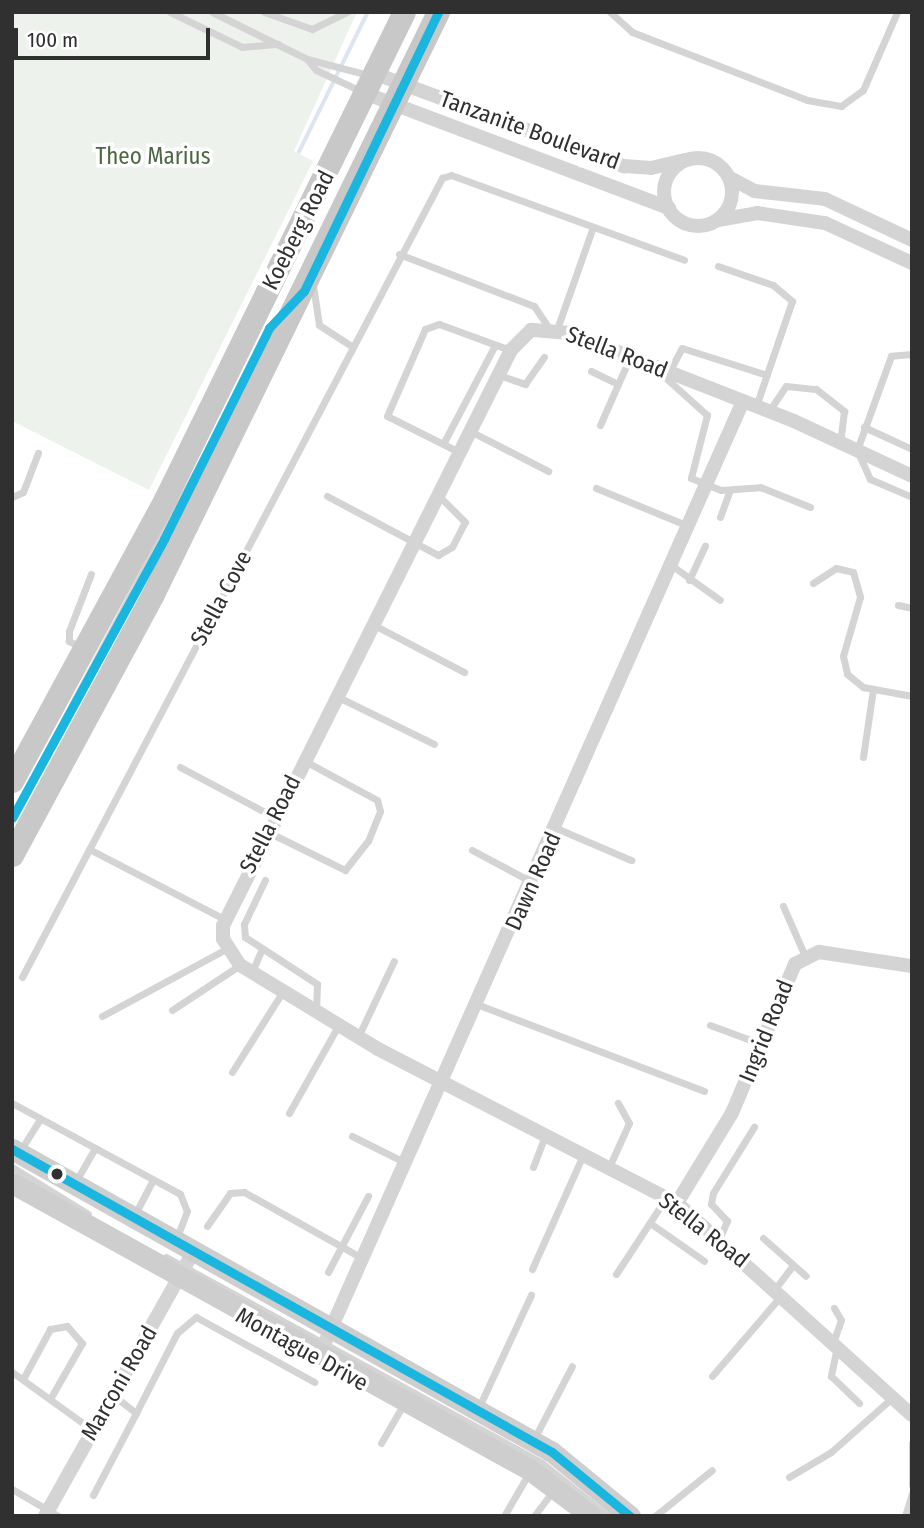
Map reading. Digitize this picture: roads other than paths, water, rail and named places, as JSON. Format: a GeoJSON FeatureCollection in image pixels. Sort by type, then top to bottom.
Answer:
{"type":"FeatureCollection","features":[{"type":"Feature","properties":{"kind":"main road","name":"Koeberg Road"},"geometry":{"type":"LineString","coordinates":[[12,781],[87,651],[371,84],[404,12]]}},
{"type":"Feature","properties":{"kind":"main road","name":"Koeberg Road"},"geometry":{"type":"LineString","coordinates":[[12,855],[153,594],[438,12]]}},
{"type":"Feature","properties":{"kind":"main road","name":"Montague Drive"},"geometry":{"type":"LineString","coordinates":[[14,1156],[75,1183],[134,1216],[183,1259],[325,1343],[403,1405],[530,1456],[584,1473],[630,1516]]}},
{"type":"Feature","properties":{"kind":"main road","name":"Montague Drive"},"geometry":{"type":"LineString","coordinates":[[12,1183],[183,1259],[325,1343],[478,1410],[530,1456],[556,1487],[592,1516]]}},
{"type":"Feature","properties":{"kind":"street","name":"Tanzanite Boulevard"},"geometry":{"type":"LineString","coordinates":[[371,84],[669,208]]}},
{"type":"Feature","properties":{"kind":"street","name":"Tanzanite Boulevard"},"geometry":{"type":"LineString","coordinates":[[371,84],[624,166],[651,168],[686,160]]}},
{"type":"Feature","properties":{"kind":"street"},"geometry":{"type":"LineString","coordinates":[[912,240],[825,199],[754,191],[730,177],[715,162],[686,160],[669,176],[669,208],[688,224],[714,222],[757,213],[817,221],[912,263]]}},
{"type":"Feature","properties":{"kind":"street"},"geometry":{"type":"LineString","coordinates":[[714,222],[731,203],[730,177]]}},
{"type":"Feature","properties":{"kind":"street","name":"Stella Road"},"geometry":{"type":"LineString","coordinates":[[912,476],[756,406],[630,356],[552,328],[531,330],[510,350],[225,919],[228,948],[246,968],[358,1037],[547,1131],[671,1200],[719,1239],[891,1399],[912,1415]]}},
{"type":"Feature","properties":{"kind":"street","name":"Dawn Road"},"geometry":{"type":"LineString","coordinates":[[325,1343],[445,1082],[706,485],[756,406]]}},
{"type":"Feature","properties":{"kind":"street","name":"Ingrid Road"},"geometry":{"type":"LineString","coordinates":[[671,1200],[732,1112],[787,977],[805,956],[835,953],[912,966]]}},
{"type":"Feature","properties":{"kind":"street","name":"Marconi Road"},"geometry":{"type":"LineString","coordinates":[[50,1514],[91,1429],[183,1259]]}},
{"type":"Feature","properties":{"kind":"lane"},"geometry":{"type":"LineString","coordinates":[[170,12],[242,47],[278,44]]}},
{"type":"Feature","properties":{"kind":"lane"},"geometry":{"type":"LineString","coordinates":[[212,12],[307,59],[326,75],[342,83],[371,84]]}},
{"type":"Feature","properties":{"kind":"lane"},"geometry":{"type":"LineString","coordinates":[[264,12],[312,29],[347,12]]}},
{"type":"Feature","properties":{"kind":"lane"},"geometry":{"type":"LineString","coordinates":[[610,12],[632,32],[807,100],[841,106],[863,89],[897,12]]}},
{"type":"Feature","properties":{"kind":"lane"},"geometry":{"type":"LineString","coordinates":[[307,59],[331,65],[371,84]]}},
{"type":"Feature","properties":{"kind":"lane","name":"Stella Cove"},"geometry":{"type":"LineString","coordinates":[[22,977],[438,183],[451,175],[593,227]]}},
{"type":"Feature","properties":{"kind":"lane"},"geometry":{"type":"LineString","coordinates":[[400,254],[534,306],[552,328],[593,227],[684,260]]}},
{"type":"Feature","properties":{"kind":"lane"},"geometry":{"type":"LineString","coordinates":[[718,266],[773,285],[792,301],[756,406]]}},
{"type":"Feature","properties":{"kind":"lane"},"geometry":{"type":"LineString","coordinates":[[309,280],[316,321],[353,347]]}},
{"type":"Feature","properties":{"kind":"lane"},"geometry":{"type":"LineString","coordinates":[[12,818],[164,539],[269,328],[309,280]]}},
{"type":"Feature","properties":{"kind":"lane"},"geometry":{"type":"LineString","coordinates":[[459,452],[386,412],[425,329],[439,324],[510,350]]}},
{"type":"Feature","properties":{"kind":"lane"},"geometry":{"type":"LineString","coordinates":[[443,444],[495,345]]}},
{"type":"Feature","properties":{"kind":"lane"},"geometry":{"type":"LineString","coordinates":[[767,375],[682,348],[662,369],[663,380],[695,399],[707,415],[707,430],[690,467],[691,478],[706,485],[730,490],[760,486],[810,507]]}},
{"type":"Feature","properties":{"kind":"lane"},"geometry":{"type":"LineString","coordinates":[[912,354],[891,356],[857,450],[870,479],[912,497]]}},
{"type":"Feature","properties":{"kind":"lane"},"geometry":{"type":"LineString","coordinates":[[600,425],[630,356]]}},
{"type":"Feature","properties":{"kind":"lane"},"geometry":{"type":"LineString","coordinates":[[498,374],[525,384],[544,357]]}},
{"type":"Feature","properties":{"kind":"lane"},"geometry":{"type":"LineString","coordinates":[[591,371],[618,384]]}},
{"type":"Feature","properties":{"kind":"lane"},"geometry":{"type":"LineString","coordinates":[[756,406],[786,386],[816,389],[844,411],[840,442]]}},
{"type":"Feature","properties":{"kind":"lane"},"geometry":{"type":"LineString","coordinates":[[864,427],[912,449]]}},
{"type":"Feature","properties":{"kind":"lane"},"geometry":{"type":"LineString","coordinates":[[470,431],[548,471]]}},
{"type":"Feature","properties":{"kind":"lane"},"geometry":{"type":"LineString","coordinates":[[12,497],[23,492],[38,453]]}},
{"type":"Feature","properties":{"kind":"lane"},"geometry":{"type":"LineString","coordinates":[[596,488],[688,526]]}},
{"type":"Feature","properties":{"kind":"lane"},"geometry":{"type":"LineString","coordinates":[[720,517],[730,490]]}},
{"type":"Feature","properties":{"kind":"lane"},"geometry":{"type":"LineString","coordinates":[[327,496],[438,555],[459,537],[463,514],[437,495]]}},
{"type":"Feature","properties":{"kind":"lane"},"geometry":{"type":"LineString","coordinates":[[689,580],[705,546]]}},
{"type":"Feature","properties":{"kind":"lane"},"geometry":{"type":"LineString","coordinates":[[671,565],[720,600]]}},
{"type":"Feature","properties":{"kind":"lane"},"geometry":{"type":"LineString","coordinates":[[813,583],[824,572],[845,567],[859,582],[859,617],[843,656],[851,680],[863,687],[912,696]]}},
{"type":"Feature","properties":{"kind":"lane"},"geometry":{"type":"LineString","coordinates":[[87,651],[69,641],[69,631],[92,574]]}},
{"type":"Feature","properties":{"kind":"lane"},"geometry":{"type":"LineString","coordinates":[[898,605],[912,608]]}},
{"type":"Feature","properties":{"kind":"lane"},"geometry":{"type":"LineString","coordinates":[[372,623],[464,672]]}},
{"type":"Feature","properties":{"kind":"lane"},"geometry":{"type":"LineString","coordinates":[[863,757],[873,689]]}},
{"type":"Feature","properties":{"kind":"lane"},"geometry":{"type":"LineString","coordinates":[[335,695],[434,744]]}},
{"type":"Feature","properties":{"kind":"lane"},"geometry":{"type":"LineString","coordinates":[[267,832],[345,870],[368,841],[380,811],[377,800],[303,760]]}},
{"type":"Feature","properties":{"kind":"lane"},"geometry":{"type":"LineString","coordinates":[[180,767],[274,817]]}},
{"type":"Feature","properties":{"kind":"lane"},"geometry":{"type":"LineString","coordinates":[[556,828],[631,860]]}},
{"type":"Feature","properties":{"kind":"lane"},"geometry":{"type":"LineString","coordinates":[[89,849],[225,919]]}},
{"type":"Feature","properties":{"kind":"lane"},"geometry":{"type":"LineString","coordinates":[[472,850],[532,883]]}},
{"type":"Feature","properties":{"kind":"lane"},"geometry":{"type":"LineString","coordinates":[[265,880],[243,931],[261,951],[317,984],[316,1010]]}},
{"type":"Feature","properties":{"kind":"lane"},"geometry":{"type":"LineString","coordinates":[[783,906],[805,956]]}},
{"type":"Feature","properties":{"kind":"lane"},"geometry":{"type":"LineString","coordinates":[[102,1016],[228,948]]}},
{"type":"Feature","properties":{"kind":"lane"},"geometry":{"type":"LineString","coordinates":[[172,1010],[246,968],[261,951]]}},
{"type":"Feature","properties":{"kind":"lane"},"geometry":{"type":"LineString","coordinates":[[358,1037],[394,961]]}},
{"type":"Feature","properties":{"kind":"lane"},"geometry":{"type":"LineString","coordinates":[[232,1072],[283,991]]}},
{"type":"Feature","properties":{"kind":"lane"},"geometry":{"type":"LineString","coordinates":[[479,1005],[704,1091]]}},
{"type":"Feature","properties":{"kind":"lane"},"geometry":{"type":"LineString","coordinates":[[289,1113],[339,1025]]}},
{"type":"Feature","properties":{"kind":"lane"},"geometry":{"type":"LineString","coordinates":[[710,1025],[761,1044]]}},
{"type":"Feature","properties":{"kind":"lane"},"geometry":{"type":"LineString","coordinates":[[12,1103],[153,1180],[186,1203],[183,1259],[111,1229],[14,1156],[40,1119]]}},
{"type":"Feature","properties":{"kind":"lane"},"geometry":{"type":"LineString","coordinates":[[610,1166],[629,1123],[618,1103]]}},
{"type":"Feature","properties":{"kind":"lane"},"geometry":{"type":"LineString","coordinates":[[719,1239],[727,1221],[711,1204],[713,1193],[754,1127]]}},
{"type":"Feature","properties":{"kind":"lane"},"geometry":{"type":"LineString","coordinates":[[533,1167],[547,1131]]}},
{"type":"Feature","properties":{"kind":"lane"},"geometry":{"type":"LineString","coordinates":[[352,1136],[408,1164]]}},
{"type":"Feature","properties":{"kind":"lane"},"geometry":{"type":"LineString","coordinates":[[75,1183],[95,1148]]}},
{"type":"Feature","properties":{"kind":"lane"},"geometry":{"type":"LineString","coordinates":[[532,1269],[584,1151]]}},
{"type":"Feature","properties":{"kind":"lane"},"geometry":{"type":"LineString","coordinates":[[134,1216],[153,1180]]}},
{"type":"Feature","properties":{"kind":"lane"},"geometry":{"type":"LineString","coordinates":[[207,1226],[237,1191],[365,1259]]}},
{"type":"Feature","properties":{"kind":"lane"},"geometry":{"type":"LineString","coordinates":[[328,1272],[368,1196]]}},
{"type":"Feature","properties":{"kind":"lane"},"geometry":{"type":"LineString","coordinates":[[617,1274],[650,1223],[671,1200]]}},
{"type":"Feature","properties":{"kind":"lane"},"geometry":{"type":"LineString","coordinates":[[650,1223],[704,1261]]}},
{"type":"Feature","properties":{"kind":"lane"},"geometry":{"type":"LineString","coordinates":[[764,1238],[806,1276]]}},
{"type":"Feature","properties":{"kind":"lane"},"geometry":{"type":"LineString","coordinates":[[712,1376],[778,1292],[793,1265]]}},
{"type":"Feature","properties":{"kind":"lane"},"geometry":{"type":"LineString","coordinates":[[478,1410],[531,1295]]}},
{"type":"Feature","properties":{"kind":"lane"},"geometry":{"type":"LineString","coordinates":[[834,1308],[841,1320],[831,1376],[859,1403]]}},
{"type":"Feature","properties":{"kind":"lane"},"geometry":{"type":"LineString","coordinates":[[93,1495],[177,1333],[196,1317],[314,1382]]}},
{"type":"Feature","properties":{"kind":"lane"},"geometry":{"type":"LineString","coordinates":[[23,1379],[50,1329],[67,1326],[82,1343],[50,1399]]}},
{"type":"Feature","properties":{"kind":"lane"},"geometry":{"type":"LineString","coordinates":[[325,1343],[530,1456],[608,1516]]}},
{"type":"Feature","properties":{"kind":"lane"},"geometry":{"type":"LineString","coordinates":[[504,1516],[572,1366]]}},
{"type":"Feature","properties":{"kind":"lane"},"geometry":{"type":"LineString","coordinates":[[12,1372],[91,1429]]}},
{"type":"Feature","properties":{"kind":"lane"},"geometry":{"type":"LineString","coordinates":[[111,1394],[136,1413]]}},
{"type":"Feature","properties":{"kind":"lane"},"geometry":{"type":"LineString","coordinates":[[789,1477],[831,1452],[891,1399]]}},
{"type":"Feature","properties":{"kind":"lane"},"geometry":{"type":"LineString","coordinates":[[381,1443],[403,1405]]}},
{"type":"Feature","properties":{"kind":"lane"},"geometry":{"type":"LineString","coordinates":[[912,1443],[912,1485]]}},
{"type":"Feature","properties":{"kind":"lane"},"geometry":{"type":"LineString","coordinates":[[655,1516],[712,1470]]}},
{"type":"Feature","properties":{"kind":"lane"},"geometry":{"type":"LineString","coordinates":[[534,1516],[556,1487]]}},
{"type":"Feature","properties":{"kind":"lane"},"geometry":{"type":"LineString","coordinates":[[12,1489],[50,1514]]}},
{"type":"Feature","properties":{"kind":"lane"},"geometry":{"type":"LineString","coordinates":[[905,1516],[912,1493]]}},
{"type":"Feature","properties":{"kind":"waterway"},"geometry":{"type":"LineString","coordinates":[[299,152],[368,12]]}},
{"type":"Feature","properties":{"kind":"park label","name":"Theo Marius"},"geometry":{"type":"Point","coordinates":[153,156]}}]}
